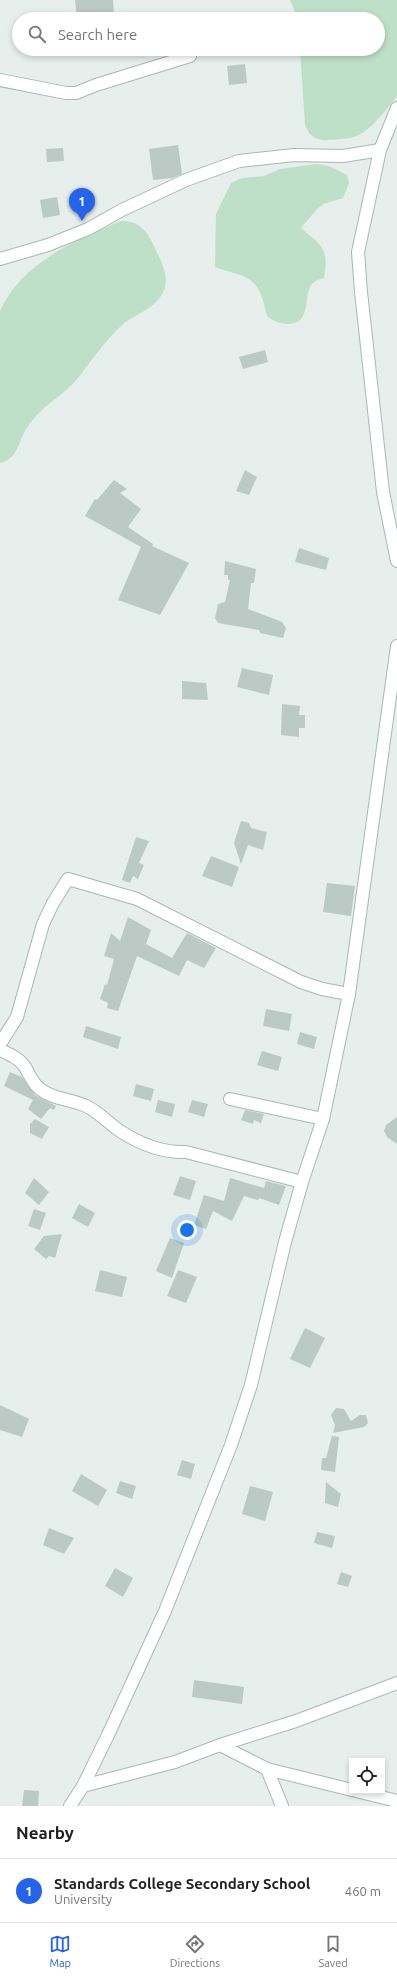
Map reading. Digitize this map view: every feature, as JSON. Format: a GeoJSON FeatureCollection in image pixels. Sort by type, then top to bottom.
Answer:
{"type":"FeatureCollection","features":[{"type":"Feature","properties":{"kind":"street"},"geometry":{"type":"LineString","coordinates":[[0,80],[59,92],[76,93],[96,85],[190,56]]}},
{"type":"Feature","properties":{"kind":"street"},"geometry":{"type":"LineString","coordinates":[[397,108],[380,150],[358,252],[383,492],[397,561]]}},
{"type":"Feature","properties":{"kind":"street"},"geometry":{"type":"LineString","coordinates":[[0,259],[48,245],[88,229],[122,210],[186,180],[239,161],[294,155],[343,156],[380,150]]}},
{"type":"Feature","properties":{"kind":"street"},"geometry":{"type":"LineString","coordinates":[[70,1806],[83,1786],[165,1611],[231,1445],[251,1385],[271,1294],[302,1182],[323,1119],[349,994],[397,646]]}},
{"type":"Feature","properties":{"kind":"street"},"geometry":{"type":"LineString","coordinates":[[0,1044],[17,1017],[43,924],[53,903],[68,879],[137,899],[301,982],[322,989],[349,994]]}},
{"type":"Feature","properties":{"kind":"street"},"geometry":{"type":"LineString","coordinates":[[0,1050],[22,1063],[31,1079],[41,1090],[62,1100],[85,1105],[106,1118],[119,1130],[152,1148],[168,1152],[186,1152],[302,1182]]}},
{"type":"Feature","properties":{"kind":"street"},"geometry":{"type":"LineString","coordinates":[[230,1099],[323,1119]]}},
{"type":"Feature","properties":{"kind":"street"},"geometry":{"type":"LineString","coordinates":[[83,1786],[176,1762],[220,1745],[296,1721],[397,1683]]}},
{"type":"Feature","properties":{"kind":"street"},"geometry":{"type":"LineString","coordinates":[[220,1745],[267,1769],[349,1789]]}},
{"type":"Feature","properties":{"kind":"street"},"geometry":{"type":"LineString","coordinates":[[267,1769],[282,1806]]}},
{"type":"Feature","properties":{"kind":"street"},"geometry":{"type":"LineString","coordinates":[[368,1794],[397,1801]]}},
{"type":"Feature","properties":{"kind":"green space"},"geometry":{"type":"Polygon","coordinates":[[[290,0],[397,0],[397,96],[378,120],[360,135],[348,138],[325,140],[317,139],[309,133],[305,125],[300,56],[385,56],[385,12],[295,12],[290,0]]]}},
{"type":"Feature","properties":{"kind":"green space"},"geometry":{"type":"Polygon","coordinates":[[[317,164],[329,166],[347,175],[349,183],[343,198],[323,204],[301,228],[323,249],[326,260],[324,278],[317,280],[309,289],[305,311],[300,320],[291,324],[280,323],[267,316],[261,295],[258,288],[253,283],[242,276],[215,267],[216,214],[231,183],[242,178],[264,176],[280,169],[317,164]]]}},
{"type":"Feature","properties":{"kind":"green space"},"geometry":{"type":"Polygon","coordinates":[[[121,221],[137,224],[144,230],[153,244],[161,260],[166,278],[161,297],[151,307],[126,322],[115,332],[78,378],[32,420],[11,458],[0,463],[0,311],[9,294],[35,267],[69,245],[121,221]]]}},
{"type":"Feature","properties":{"kind":"building"},"geometry":{"type":"Polygon","coordinates":[[[75,0],[113,0],[114,12],[76,12],[75,0]]]}},
{"type":"Feature","properties":{"kind":"building"},"geometry":{"type":"Polygon","coordinates":[[[245,64],[247,83],[229,85],[227,66],[245,64]]]}},
{"type":"Feature","properties":{"kind":"building"},"geometry":{"type":"Polygon","coordinates":[[[178,145],[182,174],[172,178],[153,180],[149,149],[178,145]]]}},
{"type":"Feature","properties":{"kind":"building"},"geometry":{"type":"Polygon","coordinates":[[[63,148],[64,161],[47,162],[46,149],[63,148]]]}},
{"type":"Feature","properties":{"kind":"building"},"geometry":{"type":"Polygon","coordinates":[[[57,197],[60,215],[43,218],[40,200],[57,197]]]}},
{"type":"Feature","properties":{"kind":"building"},"geometry":{"type":"Polygon","coordinates":[[[265,350],[268,362],[243,369],[239,357],[265,350]]]}},
{"type":"Feature","properties":{"kind":"building"},"geometry":{"type":"Polygon","coordinates":[[[245,470],[257,477],[249,495],[236,491],[245,470]]]}},
{"type":"Feature","properties":{"kind":"building"},"geometry":{"type":"Polygon","coordinates":[[[114,480],[127,489],[120,493],[141,509],[128,527],[153,544],[152,546],[189,563],[160,615],[118,600],[141,547],[85,516],[95,499],[97,500],[114,480]]]}},
{"type":"Feature","properties":{"kind":"building"},"geometry":{"type":"Polygon","coordinates":[[[299,548],[329,558],[326,570],[295,562],[299,548]]]}},
{"type":"Feature","properties":{"kind":"building"},"geometry":{"type":"Polygon","coordinates":[[[225,561],[256,569],[254,583],[251,583],[248,609],[282,622],[286,628],[283,638],[260,633],[259,630],[218,623],[215,618],[218,604],[225,602],[230,580],[228,580],[228,575],[224,575],[225,561]]]}},
{"type":"Feature","properties":{"kind":"building"},"geometry":{"type":"Polygon","coordinates":[[[242,668],[273,675],[269,695],[237,687],[242,668]]]}},
{"type":"Feature","properties":{"kind":"building"},"geometry":{"type":"Polygon","coordinates":[[[182,681],[206,683],[208,700],[182,699],[182,681]]]}},
{"type":"Feature","properties":{"kind":"building"},"geometry":{"type":"Polygon","coordinates":[[[282,704],[300,706],[299,715],[305,715],[305,728],[299,728],[299,737],[281,735],[282,704]]]}},
{"type":"Feature","properties":{"kind":"building"},"geometry":{"type":"Polygon","coordinates":[[[241,821],[249,823],[251,828],[267,832],[263,850],[248,845],[241,864],[234,843],[241,821]]]}},
{"type":"Feature","properties":{"kind":"building"},"geometry":{"type":"Polygon","coordinates":[[[136,837],[149,841],[139,863],[144,865],[138,879],[133,876],[130,883],[122,880],[136,837]]]}},
{"type":"Feature","properties":{"kind":"building"},"geometry":{"type":"Polygon","coordinates":[[[211,856],[239,867],[232,887],[202,876],[211,856]]]}},
{"type":"Feature","properties":{"kind":"building"},"geometry":{"type":"Polygon","coordinates":[[[327,883],[355,886],[351,916],[323,912],[327,883]]]}},
{"type":"Feature","properties":{"kind":"building"},"geometry":{"type":"Polygon","coordinates":[[[128,917],[151,930],[146,944],[172,958],[187,933],[216,948],[204,968],[187,960],[179,976],[137,956],[118,1011],[107,1008],[108,1003],[100,999],[105,984],[107,985],[114,959],[104,956],[111,933],[120,941],[128,917]]]}},
{"type":"Feature","properties":{"kind":"building"},"geometry":{"type":"Polygon","coordinates":[[[266,1009],[292,1014],[289,1031],[263,1026],[266,1009]]]}},
{"type":"Feature","properties":{"kind":"building"},"geometry":{"type":"Polygon","coordinates":[[[86,1026],[121,1037],[118,1049],[83,1037],[86,1026]]]}},
{"type":"Feature","properties":{"kind":"building"},"geometry":{"type":"Polygon","coordinates":[[[300,1032],[317,1037],[314,1049],[297,1044],[300,1032]]]}},
{"type":"Feature","properties":{"kind":"building"},"geometry":{"type":"Polygon","coordinates":[[[262,1051],[282,1057],[278,1071],[257,1065],[262,1051]]]}},
{"type":"Feature","properties":{"kind":"building"},"geometry":{"type":"Polygon","coordinates":[[[10,1072],[22,1077],[35,1095],[56,1106],[54,1110],[50,1108],[41,1119],[28,1109],[33,1100],[4,1086],[10,1072]]]}},
{"type":"Feature","properties":{"kind":"building"},"geometry":{"type":"Polygon","coordinates":[[[136,1084],[154,1089],[151,1101],[133,1096],[136,1084]]]}},
{"type":"Feature","properties":{"kind":"building"},"geometry":{"type":"Polygon","coordinates":[[[158,1100],[175,1104],[172,1117],[155,1112],[158,1100]]]}},
{"type":"Feature","properties":{"kind":"building"},"geometry":{"type":"Polygon","coordinates":[[[192,1100],[208,1104],[204,1117],[188,1112],[192,1100]]]}},
{"type":"Feature","properties":{"kind":"building"},"geometry":{"type":"Polygon","coordinates":[[[245,1110],[264,1114],[261,1123],[254,1120],[253,1124],[241,1120],[245,1110]]]}},
{"type":"Feature","properties":{"kind":"building"},"geometry":{"type":"Polygon","coordinates":[[[397,1117],[397,1144],[387,1137],[384,1131],[386,1125],[397,1117]]]}},
{"type":"Feature","properties":{"kind":"building"},"geometry":{"type":"Polygon","coordinates":[[[35,1119],[49,1127],[42,1139],[30,1133],[30,1124],[35,1119]]]}},
{"type":"Feature","properties":{"kind":"building"},"geometry":{"type":"Polygon","coordinates":[[[180,1176],[196,1181],[190,1200],[173,1195],[180,1176]]]}},
{"type":"Feature","properties":{"kind":"building"},"geometry":{"type":"Polygon","coordinates":[[[34,1178],[49,1192],[39,1205],[25,1193],[34,1178]]]}},
{"type":"Feature","properties":{"kind":"building"},"geometry":{"type":"Polygon","coordinates":[[[230,1178],[264,1188],[266,1181],[286,1186],[279,1205],[259,1198],[258,1200],[244,1196],[232,1221],[213,1211],[206,1229],[194,1225],[204,1195],[224,1201],[230,1178]]]}},
{"type":"Feature","properties":{"kind":"building"},"geometry":{"type":"Polygon","coordinates":[[[79,1204],[95,1213],[88,1227],[72,1218],[79,1204]]]}},
{"type":"Feature","properties":{"kind":"building"},"geometry":{"type":"Polygon","coordinates":[[[34,1209],[46,1213],[40,1230],[28,1226],[34,1209]]]}},
{"type":"Feature","properties":{"kind":"building"},"geometry":{"type":"Polygon","coordinates":[[[62,1234],[55,1258],[49,1256],[46,1259],[34,1249],[44,1236],[62,1234]]]}},
{"type":"Feature","properties":{"kind":"building"},"geometry":{"type":"Polygon","coordinates":[[[170,1238],[184,1243],[172,1278],[156,1271],[170,1238]]]}},
{"type":"Feature","properties":{"kind":"building"},"geometry":{"type":"Polygon","coordinates":[[[100,1270],[127,1277],[122,1297],[95,1291],[100,1270]]]}},
{"type":"Feature","properties":{"kind":"building"},"geometry":{"type":"Polygon","coordinates":[[[178,1270],[197,1277],[186,1303],[167,1296],[178,1270]]]}},
{"type":"Feature","properties":{"kind":"building"},"geometry":{"type":"Polygon","coordinates":[[[305,1328],[325,1338],[310,1368],[290,1359],[305,1328]]]}},
{"type":"Feature","properties":{"kind":"building"},"geometry":{"type":"Polygon","coordinates":[[[0,1405],[29,1419],[22,1437],[0,1430],[0,1405]]]}},
{"type":"Feature","properties":{"kind":"building"},"geometry":{"type":"Polygon","coordinates":[[[336,1408],[344,1409],[351,1421],[360,1415],[366,1415],[368,1423],[364,1427],[333,1433],[335,1425],[331,1415],[336,1408]]]}},
{"type":"Feature","properties":{"kind":"building"},"geometry":{"type":"Polygon","coordinates":[[[332,1436],[339,1437],[335,1472],[321,1470],[322,1458],[326,1458],[332,1436]]]}},
{"type":"Feature","properties":{"kind":"building"},"geometry":{"type":"Polygon","coordinates":[[[182,1460],[195,1464],[191,1479],[177,1475],[182,1460]]]}},
{"type":"Feature","properties":{"kind":"building"},"geometry":{"type":"Polygon","coordinates":[[[81,1474],[107,1490],[98,1506],[72,1491],[81,1474]]]}},
{"type":"Feature","properties":{"kind":"building"},"geometry":{"type":"Polygon","coordinates":[[[120,1481],[136,1486],[132,1499],[116,1493],[120,1481]]]}},
{"type":"Feature","properties":{"kind":"building"},"geometry":{"type":"Polygon","coordinates":[[[326,1482],[341,1494],[338,1507],[325,1503],[326,1482]]]}},
{"type":"Feature","properties":{"kind":"building"},"geometry":{"type":"Polygon","coordinates":[[[250,1486],[273,1492],[265,1521],[242,1514],[250,1486]]]}},
{"type":"Feature","properties":{"kind":"building"},"geometry":{"type":"Polygon","coordinates":[[[49,1528],[74,1538],[64,1554],[43,1545],[49,1528]]]}},
{"type":"Feature","properties":{"kind":"building"},"geometry":{"type":"Polygon","coordinates":[[[317,1532],[335,1536],[332,1548],[314,1543],[317,1532]]]}},
{"type":"Feature","properties":{"kind":"building"},"geometry":{"type":"Polygon","coordinates":[[[115,1568],[133,1578],[123,1597],[105,1586],[115,1568]]]}},
{"type":"Feature","properties":{"kind":"building"},"geometry":{"type":"Polygon","coordinates":[[[341,1572],[352,1576],[348,1587],[337,1584],[341,1572]]]}},
{"type":"Feature","properties":{"kind":"building"},"geometry":{"type":"Polygon","coordinates":[[[194,1680],[244,1687],[242,1704],[192,1697],[194,1680]]]}},
{"type":"Feature","properties":{"kind":"building"},"geometry":{"type":"Polygon","coordinates":[[[24,1790],[39,1791],[38,1806],[22,1806],[24,1790]]]}},
{"type":"Feature","properties":{"kind":"place","name":"Standards College Secondary School"},"geometry":{"type":"Point","coordinates":[82,221]}}]}
